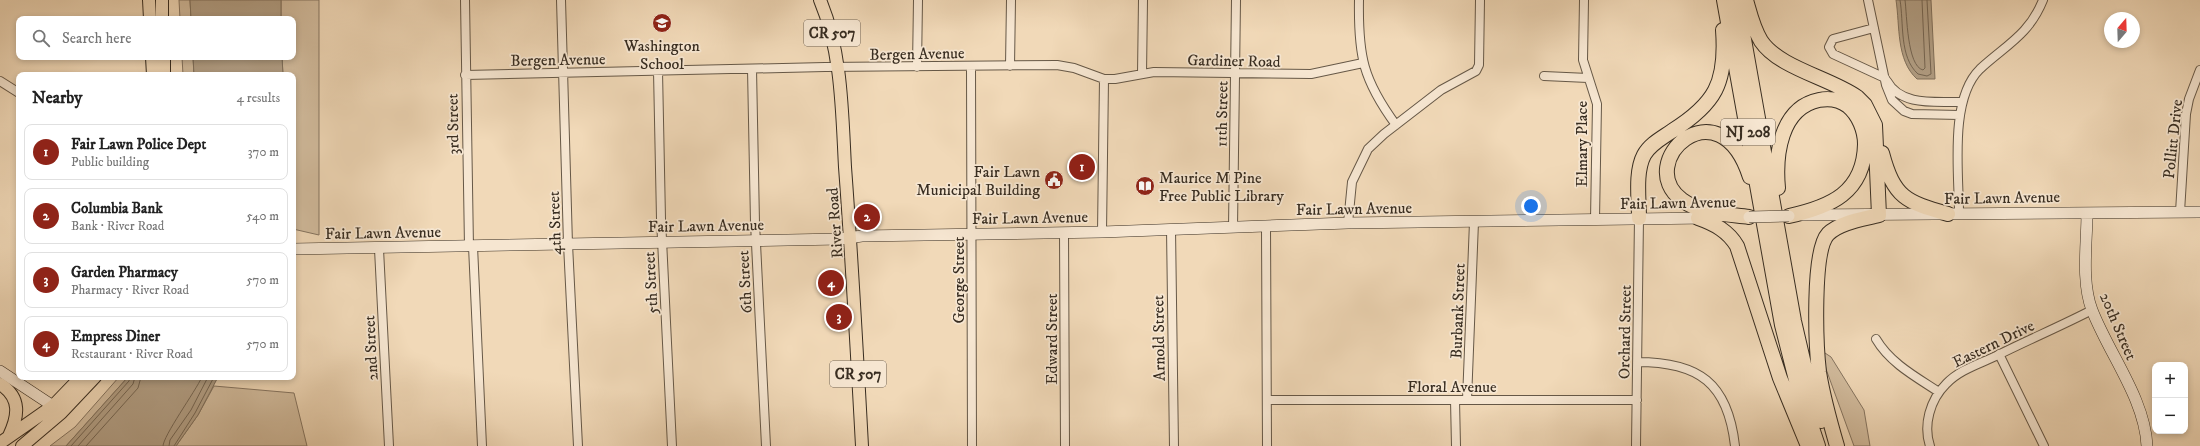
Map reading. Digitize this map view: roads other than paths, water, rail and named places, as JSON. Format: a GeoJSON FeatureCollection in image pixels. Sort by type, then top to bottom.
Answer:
{"type":"FeatureCollection","features":[{"type":"Feature","properties":{"kind":"highway"},"geometry":{"type":"LineString","coordinates":[[1639,218],[1640,171],[1645,153],[1657,140],[1698,114],[1710,100],[1718,84],[1723,52],[1719,0]]}},
{"type":"Feature","properties":{"kind":"highway","name":"NJ 208"},"geometry":{"type":"LineString","coordinates":[[1724,0],[1777,264],[1807,377],[1830,446]]}},
{"type":"Feature","properties":{"kind":"highway","name":"NJ 208"},"geometry":{"type":"LineString","coordinates":[[1737,0],[1789,352],[1818,446]]}},
{"type":"Feature","properties":{"kind":"highway"},"geometry":{"type":"LineString","coordinates":[[1746,0],[1757,33],[1768,49],[1787,62],[1857,97],[1865,104],[1875,125],[1886,170],[1896,188],[1912,202],[1954,214]]}},
{"type":"Feature","properties":{"kind":"highway"},"geometry":{"type":"LineString","coordinates":[[1777,264],[1776,171],[1781,140],[1792,118],[1807,104],[1824,99],[1841,102],[1855,113],[1863,130],[1865,151],[1860,171],[1849,190],[1830,204],[1820,209],[1789,216]]}},
{"type":"Feature","properties":{"kind":"highway"},"geometry":{"type":"LineString","coordinates":[[1837,446],[1819,372],[1817,313],[1819,255],[1823,240],[1833,230],[1879,214],[1875,125]]}},
{"type":"Feature","properties":{"kind":"highway"},"geometry":{"type":"LineString","coordinates":[[1749,217],[1701,209],[1681,199],[1670,184],[1668,166],[1669,158],[1679,143],[1694,133],[1704,132],[1723,137],[1737,150],[1750,178],[1777,264]]}},
{"type":"Feature","properties":{"kind":"highway"},"geometry":{"type":"LineString","coordinates":[[1698,218],[1714,224],[1727,232],[1737,246],[1777,370],[1808,446]]}},
{"type":"Feature","properties":{"kind":"main road"},"geometry":{"type":"LineString","coordinates":[[149,0],[150,16]]}},
{"type":"Feature","properties":{"kind":"main road"},"geometry":{"type":"LineString","coordinates":[[162,0],[162,16]]}},
{"type":"Feature","properties":{"kind":"main road","name":"River Road"},"geometry":{"type":"LineString","coordinates":[[820,0],[833,37],[837,68],[851,237],[862,446]]}},
{"type":"Feature","properties":{"kind":"main road"},"geometry":{"type":"LineString","coordinates":[[152,60],[153,72]]}},
{"type":"Feature","properties":{"kind":"main road"},"geometry":{"type":"LineString","coordinates":[[164,60],[164,72]]}},
{"type":"Feature","properties":{"kind":"main road","name":"Fair Lawn Avenue"},"geometry":{"type":"LineString","coordinates":[[296,249],[471,247],[1102,232],[1348,223],[1879,214],[2200,212]]}},
{"type":"Feature","properties":{"kind":"main road","name":"20th Street"},"geometry":{"type":"LineString","coordinates":[[2087,213],[2087,288],[2092,310],[2136,401],[2143,421],[2147,446]]}},
{"type":"Feature","properties":{"kind":"main road"},"geometry":{"type":"LineString","coordinates":[[0,370],[53,406]]}},
{"type":"Feature","properties":{"kind":"main road"},"geometry":{"type":"LineString","coordinates":[[4,440],[53,406],[78,380]]}},
{"type":"Feature","properties":{"kind":"main road"},"geometry":{"type":"LineString","coordinates":[[22,446],[61,414],[92,380]]}},
{"type":"Feature","properties":{"kind":"main road"},"geometry":{"type":"LineString","coordinates":[[0,384],[13,396],[18,408],[16,421],[4,440]]}},
{"type":"Feature","properties":{"kind":"street","name":"3rd Street"},"geometry":{"type":"LineString","coordinates":[[465,0],[465,75],[471,247],[482,446]]}},
{"type":"Feature","properties":{"kind":"street","name":"4th Street"},"geometry":{"type":"LineString","coordinates":[[561,0],[568,244],[578,446]]}},
{"type":"Feature","properties":{"kind":"street"},"geometry":{"type":"LineString","coordinates":[[917,67],[918,0]]}},
{"type":"Feature","properties":{"kind":"street"},"geometry":{"type":"LineString","coordinates":[[1010,66],[1011,0]]}},
{"type":"Feature","properties":{"kind":"street"},"geometry":{"type":"LineString","coordinates":[[1142,74],[1143,0]]}},
{"type":"Feature","properties":{"kind":"street","name":"11th Street"},"geometry":{"type":"LineString","coordinates":[[1233,228],[1236,0]]}},
{"type":"Feature","properties":{"kind":"street"},"geometry":{"type":"LineString","coordinates":[[1359,0],[1359,38],[1363,64],[1372,88],[1396,125]]}},
{"type":"Feature","properties":{"kind":"street"},"geometry":{"type":"LineString","coordinates":[[1348,223],[1349,194],[1359,164],[1375,142],[1445,87],[1476,71],[1479,66],[1480,0]]}},
{"type":"Feature","properties":{"kind":"street","name":"Elmary Place"},"geometry":{"type":"LineString","coordinates":[[1584,0],[1583,60],[1588,78],[1596,95],[1597,104],[1595,219]]}},
{"type":"Feature","properties":{"kind":"street"},"geometry":{"type":"LineString","coordinates":[[1868,0],[1885,78],[1892,100],[1904,111],[1920,115],[1960,115]]}},
{"type":"Feature","properties":{"kind":"street"},"geometry":{"type":"LineString","coordinates":[[1954,214],[1962,102],[1974,76],[2020,37],[2032,22],[2043,0]]}},
{"type":"Feature","properties":{"kind":"street"},"geometry":{"type":"LineString","coordinates":[[1874,28],[1834,39],[1829,47],[1833,54],[1885,78],[1894,90],[1907,98],[1924,101],[1962,102]]}},
{"type":"Feature","properties":{"kind":"street","name":"Gardiner Road"},"geometry":{"type":"LineString","coordinates":[[1104,79],[1115,79],[1142,74],[1311,74],[1363,64]]}},
{"type":"Feature","properties":{"kind":"street","name":"Bergen Avenue"},"geometry":{"type":"LineString","coordinates":[[465,75],[752,69],[1065,65],[1104,79]]}},
{"type":"Feature","properties":{"kind":"street","name":"George Street"},"geometry":{"type":"LineString","coordinates":[[971,66],[972,446]]}},
{"type":"Feature","properties":{"kind":"street","name":"6th Street"},"geometry":{"type":"LineString","coordinates":[[752,69],[756,240],[766,446]]}},
{"type":"Feature","properties":{"kind":"street","name":"Pollitt Drive"},"geometry":{"type":"LineString","coordinates":[[2180,212],[2186,114],[2189,99],[2200,70]]}},
{"type":"Feature","properties":{"kind":"street","name":"5th Street"},"geometry":{"type":"LineString","coordinates":[[658,71],[662,242],[672,446]]}},
{"type":"Feature","properties":{"kind":"street"},"geometry":{"type":"LineString","coordinates":[[1544,76],[1588,78]]}},
{"type":"Feature","properties":{"kind":"street"},"geometry":{"type":"LineString","coordinates":[[1102,232],[1104,79]]}},
{"type":"Feature","properties":{"kind":"street"},"geometry":{"type":"LineString","coordinates":[[0,81],[16,91]]}},
{"type":"Feature","properties":{"kind":"street","name":"Orchard Street"},"geometry":{"type":"LineString","coordinates":[[1636,446],[1639,218]]}},
{"type":"Feature","properties":{"kind":"street","name":"Burbank Street"},"geometry":{"type":"LineString","coordinates":[[1467,400],[1474,222]]}},
{"type":"Feature","properties":{"kind":"street"},"geometry":{"type":"LineString","coordinates":[[1266,227],[1268,446]]}},
{"type":"Feature","properties":{"kind":"street","name":"Arnold Street"},"geometry":{"type":"LineString","coordinates":[[1171,229],[1174,446]]}},
{"type":"Feature","properties":{"kind":"street","name":"Edward Street"},"geometry":{"type":"LineString","coordinates":[[1064,232],[1065,446]]}},
{"type":"Feature","properties":{"kind":"street","name":"2nd Street"},"geometry":{"type":"LineString","coordinates":[[379,248],[388,446]]}},
{"type":"Feature","properties":{"kind":"street","name":"Eastern Drive"},"geometry":{"type":"LineString","coordinates":[[1930,446],[1927,431],[1928,421],[1939,392],[1956,376],[2092,310]]}},
{"type":"Feature","properties":{"kind":"street"},"geometry":{"type":"LineString","coordinates":[[1876,339],[1881,348],[1896,363],[1939,392]]}},
{"type":"Feature","properties":{"kind":"street"},"geometry":{"type":"LineString","coordinates":[[1999,354],[2044,446]]}},
{"type":"Feature","properties":{"kind":"street"},"geometry":{"type":"LineString","coordinates":[[1637,362],[1657,362],[1679,366],[1690,370],[1709,382],[1716,390],[1728,411],[1736,446]]}},
{"type":"Feature","properties":{"kind":"street","name":"Floral Avenue"},"geometry":{"type":"LineString","coordinates":[[1267,400],[1637,400]]}},
{"type":"Feature","properties":{"kind":"street"},"geometry":{"type":"LineString","coordinates":[[1455,400],[1456,446]]}},
{"type":"Feature","properties":{"kind":"water"},"geometry":{"type":"Polygon","coordinates":[[[190,0],[281,0],[281,16],[191,16],[190,0]]]}},
{"type":"Feature","properties":{"kind":"water"},"geometry":{"type":"Polygon","coordinates":[[[1896,0],[1931,0],[1935,79],[1917,79],[1905,62],[1900,42],[1896,0]]]}},
{"type":"Feature","properties":{"kind":"water"},"geometry":{"type":"Polygon","coordinates":[[[193,60],[282,60],[283,72],[194,72],[193,60]]]}},
{"type":"Feature","properties":{"kind":"water"},"geometry":{"type":"Polygon","coordinates":[[[125,380],[216,380],[198,415],[176,446],[66,446],[125,380]]]}},
{"type":"Feature","properties":{"kind":"place","name":"Washington School"},"geometry":{"type":"Point","coordinates":[662,23]}},
{"type":"Feature","properties":{"kind":"place","name":"Fair Lawn Police Dept"},"geometry":{"type":"Point","coordinates":[1082,167]}},
{"type":"Feature","properties":{"kind":"place","name":"Fair Lawn Municipal Building"},"geometry":{"type":"Point","coordinates":[1054,180]}},
{"type":"Feature","properties":{"kind":"place","name":"Maurice M Pine Free Public Library"},"geometry":{"type":"Point","coordinates":[1145,186]}},
{"type":"Feature","properties":{"kind":"place","name":"Columbia Bank"},"geometry":{"type":"Point","coordinates":[867,217]}},
{"type":"Feature","properties":{"kind":"place","name":"Empress Diner"},"geometry":{"type":"Point","coordinates":[831,283]}},
{"type":"Feature","properties":{"kind":"place","name":"Garden Pharmacy"},"geometry":{"type":"Point","coordinates":[839,317]}}]}
